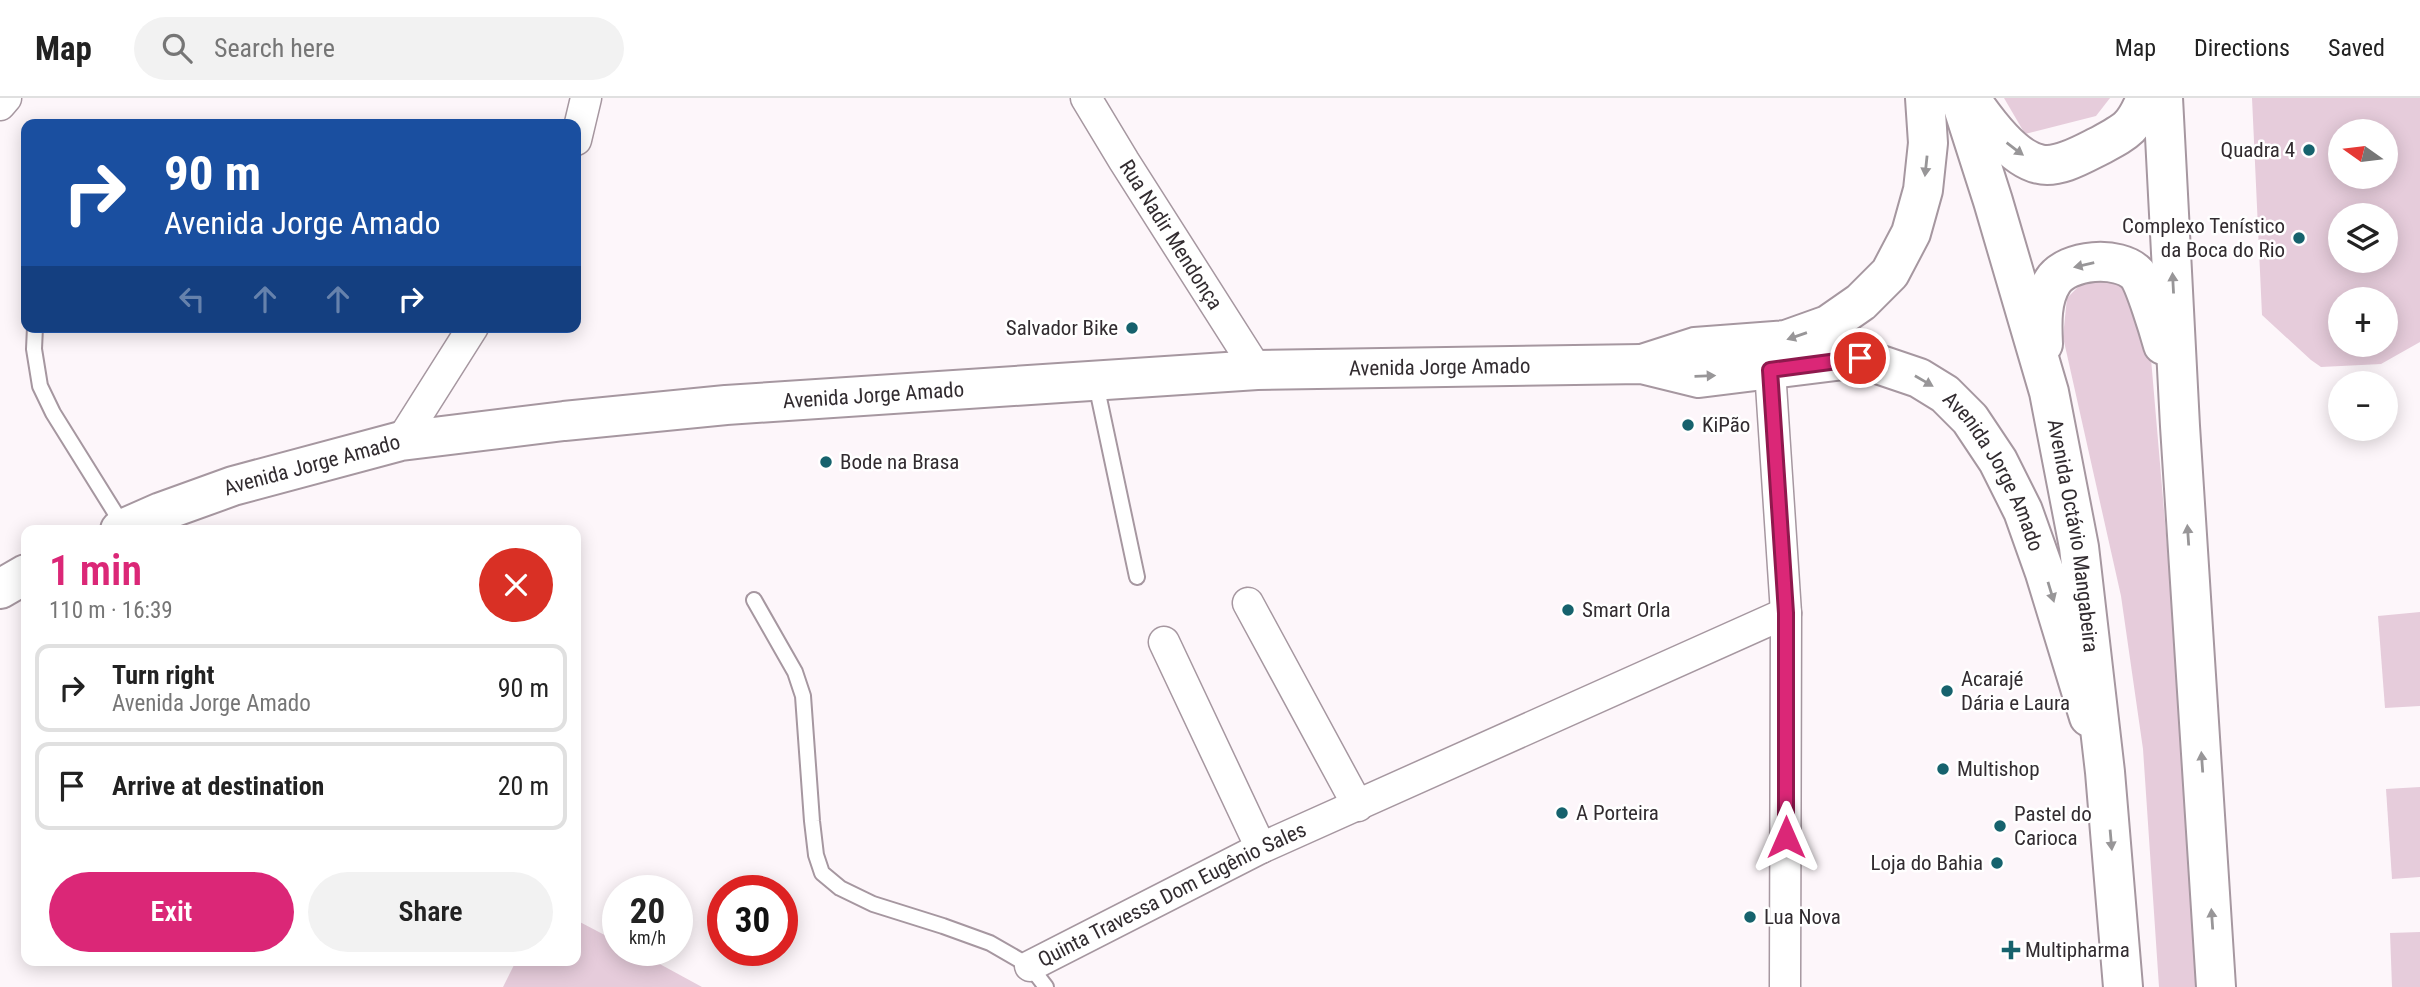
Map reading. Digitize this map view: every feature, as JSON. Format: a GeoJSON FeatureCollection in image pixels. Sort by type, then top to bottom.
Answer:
{"type":"FeatureCollection","features":[{"type":"Feature","properties":{"kind":"main road","name":"Avenida Jorge Amado"},"geometry":{"type":"LineString","coordinates":[[1642,364],[1695,347],[1786,340],[1828,325],[1861,302],[1890,273],[1911,233],[1923,190],[1928,143],[1926,98]]}},
{"type":"Feature","properties":{"kind":"main road","name":"Avenida Octávio Mangabeira"},"geometry":{"type":"LineString","coordinates":[[1960,98],[2049,392],[2079,547],[2105,772],[2123,987]]}},
{"type":"Feature","properties":{"kind":"main road"},"geometry":{"type":"LineString","coordinates":[[1970,98],[2011,150],[2039,164],[2070,161],[2123,134],[2137,120],[2146,98]]}},
{"type":"Feature","properties":{"kind":"main road"},"geometry":{"type":"LineString","coordinates":[[2163,98],[2180,426],[2216,987]]}},
{"type":"Feature","properties":{"kind":"main road"},"geometry":{"type":"LineString","coordinates":[[2049,392],[2043,340],[2043,304],[2054,279],[2070,268],[2087,262],[2115,262],[2137,274],[2157,323],[2180,426]]}},
{"type":"Feature","properties":{"kind":"main road","name":"Avenida Jorge Amado"},"geometry":{"type":"LineString","coordinates":[[131,525],[233,486],[401,441],[726,405],[1257,370],[1642,364],[1699,378],[1860,358],[1919,378],[1945,394],[1970,419],[1998,461],[2023,511],[2045,573],[2105,772]]}},
{"type":"Feature","properties":{"kind":"main road"},"geometry":{"type":"LineString","coordinates":[[0,589],[21,577]]}},
{"type":"Feature","properties":{"kind":"street"},"geometry":{"type":"LineString","coordinates":[[0,105],[6,98]]}},
{"type":"Feature","properties":{"kind":"street"},"geometry":{"type":"LineString","coordinates":[[581,119],[586,98]]}},
{"type":"Feature","properties":{"kind":"street","name":"Rua Nadir Mendonça"},"geometry":{"type":"LineString","coordinates":[[1086,98],[1257,370]]}},
{"type":"Feature","properties":{"kind":"street"},"geometry":{"type":"LineString","coordinates":[[401,441],[468,333]]}},
{"type":"Feature","properties":{"kind":"street"},"geometry":{"type":"LineString","coordinates":[[1770,370],[1786,613],[1785,987]]}},
{"type":"Feature","properties":{"kind":"street"},"geometry":{"type":"LineString","coordinates":[[1248,603],[1358,806]]}},
{"type":"Feature","properties":{"kind":"street","name":"Quinta Travessa Dom Eugênio Sales"},"geometry":{"type":"LineString","coordinates":[[1038,976],[1262,848],[1786,613]]}},
{"type":"Feature","properties":{"kind":"street"},"geometry":{"type":"LineString","coordinates":[[1164,642],[1262,848]]}},
{"type":"Feature","properties":{"kind":"lane"},"geometry":{"type":"LineString","coordinates":[[35,333],[34,349],[40,386],[53,413],[120,525]]}},
{"type":"Feature","properties":{"kind":"lane"},"geometry":{"type":"LineString","coordinates":[[1095,380],[1137,578]]}},
{"type":"Feature","properties":{"kind":"lane","name":"Quinta Travessa Dom Eugênio Sales"},"geometry":{"type":"LineString","coordinates":[[754,600],[795,672],[803,696],[812,821],[816,855],[822,873],[841,888],[873,904],[990,943],[1038,976]]}},
{"type":"Feature","properties":{"kind":"shaded area"},"geometry":{"type":"Polygon","coordinates":[[[2004,98],[2110,98],[2096,116],[2025,134],[2004,98]]]}},
{"type":"Feature","properties":{"kind":"shaded area","name":"Complexo Tenístico da Boca do Rio"},"geometry":{"type":"Polygon","coordinates":[[[2252,98],[2420,98],[2420,342],[2398,354],[2398,287],[2328,287],[2328,357],[2393,357],[2381,364],[2321,367],[2262,315],[2252,98]]]}},
{"type":"Feature","properties":{"kind":"shaded area"},"geometry":{"type":"Polygon","coordinates":[[[2088,277],[2114,277],[2137,302],[2150,347],[2182,720],[2198,987],[2159,987],[2143,749],[2121,596],[2063,337],[2067,298],[2088,277]]]}},
{"type":"Feature","properties":{"kind":"shaded area"},"geometry":{"type":"Polygon","coordinates":[[[2420,612],[2420,706],[2385,708],[2378,616],[2420,612]]]}},
{"type":"Feature","properties":{"kind":"shaded area"},"geometry":{"type":"Polygon","coordinates":[[[2420,787],[2420,877],[2392,879],[2386,789],[2420,787]]]}},
{"type":"Feature","properties":{"kind":"shaded area"},"geometry":{"type":"Polygon","coordinates":[[[581,923],[602,934],[602,966],[663,966],[702,987],[503,987],[514,966],[581,966],[581,923]]]}},
{"type":"Feature","properties":{"kind":"shaded area"},"geometry":{"type":"Polygon","coordinates":[[[2420,932],[2420,987],[2392,987],[2390,933],[2420,932]]]}},
{"type":"Feature","properties":{"kind":"place","name":"Quadra 4"},"geometry":{"type":"Point","coordinates":[2309,150]}},
{"type":"Feature","properties":{"kind":"place","name":"Complexo Tenístico da Boca do Rio"},"geometry":{"type":"Point","coordinates":[2299,238]}},
{"type":"Feature","properties":{"kind":"place","name":"Salvador Bike"},"geometry":{"type":"Point","coordinates":[1132,328]}},
{"type":"Feature","properties":{"kind":"place","name":"KiPão"},"geometry":{"type":"Point","coordinates":[1688,425]}},
{"type":"Feature","properties":{"kind":"place","name":"Bode na Brasa"},"geometry":{"type":"Point","coordinates":[826,462]}},
{"type":"Feature","properties":{"kind":"place","name":"Smart Orla"},"geometry":{"type":"Point","coordinates":[1568,610]}},
{"type":"Feature","properties":{"kind":"place","name":"Acarajé Dária e Laura"},"geometry":{"type":"Point","coordinates":[1947,691]}},
{"type":"Feature","properties":{"kind":"place","name":"Multishop"},"geometry":{"type":"Point","coordinates":[1943,769]}},
{"type":"Feature","properties":{"kind":"place","name":"A Porteira"},"geometry":{"type":"Point","coordinates":[1562,813]}},
{"type":"Feature","properties":{"kind":"place","name":"Pastel do Carioca"},"geometry":{"type":"Point","coordinates":[2000,826]}},
{"type":"Feature","properties":{"kind":"place","name":"Loja do Bahia"},"geometry":{"type":"Point","coordinates":[1997,863]}},
{"type":"Feature","properties":{"kind":"place","name":"Lua Nova"},"geometry":{"type":"Point","coordinates":[1750,917]}},
{"type":"Feature","properties":{"kind":"place","name":"Multipharma"},"geometry":{"type":"Point","coordinates":[2011,950]}},
{"type":"Feature","properties":{"kind":"route"},"geometry":{"type":"LineString","coordinates":[[1786,837],[1786,613],[1770,370],[1860,358]]}}]}
